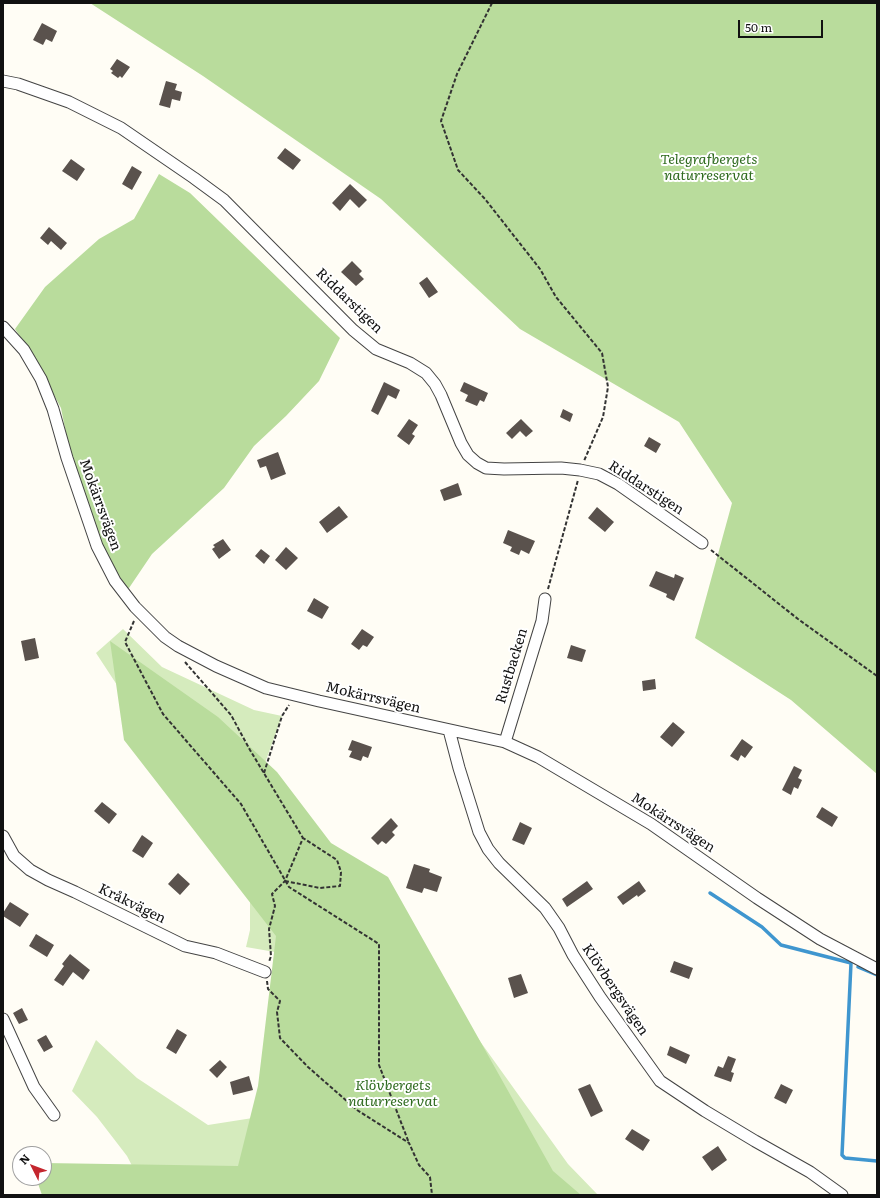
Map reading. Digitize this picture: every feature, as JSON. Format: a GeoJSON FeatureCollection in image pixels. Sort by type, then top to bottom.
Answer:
{"type":"FeatureCollection","features":[{"type":"Feature","properties":{"kind":"street","name":"Riddarstigen"},"geometry":{"type":"LineString","coordinates":[[3,81],[18,84],[70,102],[121,128],[224,200],[353,330],[376,349],[410,363],[426,373],[442,395],[461,443],[468,455],[477,463],[486,468],[562,468],[599,474],[618,484],[702,543]]}},
{"type":"Feature","properties":{"kind":"street","name":"Mokärrsvägen"},"geometry":{"type":"LineString","coordinates":[[3,327],[24,350],[41,379],[53,409],[67,458],[97,546],[116,581],[139,611],[165,636],[216,666],[266,688],[505,742],[538,757],[651,824],[820,939],[877,969]]}},
{"type":"Feature","properties":{"kind":"street","name":"Rustbacken"},"geometry":{"type":"LineString","coordinates":[[505,742],[542,621],[546,598]]}},
{"type":"Feature","properties":{"kind":"street","name":"Klövbergsvägen"},"geometry":{"type":"LineString","coordinates":[[449,730],[479,832],[488,849],[545,908],[559,928],[573,956],[600,997],[660,1081],[705,1111],[810,1172],[842,1195]]}},
{"type":"Feature","properties":{"kind":"street","name":"Kråkvägen"},"geometry":{"type":"LineString","coordinates":[[3,836],[14,856],[30,870],[48,880],[185,946],[216,953],[265,972]]}},
{"type":"Feature","properties":{"kind":"street"},"geometry":{"type":"LineString","coordinates":[[3,1019],[34,1087],[54,1115]]}},
{"type":"Feature","properties":{"kind":"path"},"geometry":{"type":"LineString","coordinates":[[492,3],[457,74],[441,121],[458,170],[485,199],[540,269],[556,297],[602,353],[608,387],[603,417],[580,470],[546,598]]}},
{"type":"Feature","properties":{"kind":"path"},"geometry":{"type":"LineString","coordinates":[[702,543],[798,619],[877,676]]}},
{"type":"Feature","properties":{"kind":"path"},"geometry":{"type":"LineString","coordinates":[[139,611],[125,642],[163,714],[241,804],[289,887],[380,944],[379,1065],[419,1165],[430,1177],[432,1195]]}},
{"type":"Feature","properties":{"kind":"path"},"geometry":{"type":"LineString","coordinates":[[187,650],[184,662],[231,715],[250,750],[303,838],[337,860],[341,872],[340,886],[320,888],[285,881]]}},
{"type":"Feature","properties":{"kind":"path"},"geometry":{"type":"LineString","coordinates":[[264,773],[282,716],[296,695]]}},
{"type":"Feature","properties":{"kind":"path"},"geometry":{"type":"LineString","coordinates":[[303,838],[285,881],[272,894],[275,906],[269,929],[271,956],[265,972],[268,989],[280,1001],[277,1012],[280,1038],[308,1067],[357,1110],[409,1143]]}},
{"type":"Feature","properties":{"kind":"green space","name":"Telegrafbergets naturreservat"},"geometry":{"type":"Polygon","coordinates":[[[90,3],[877,3],[877,774],[791,700],[695,638],[732,503],[679,422],[520,329],[381,199],[203,76],[90,3]]]}},
{"type":"Feature","properties":{"kind":"green space"},"geometry":{"type":"Polygon","coordinates":[[[159,174],[190,193],[340,338],[319,381],[286,416],[254,446],[224,488],[152,554],[129,588],[125,590],[100,545],[74,474],[61,408],[31,353],[15,329],[45,287],[99,239],[134,219],[159,174]]]}},
{"type":"Feature","properties":{"kind":"green space","name":"Klövbergets naturreservat"},"geometry":{"type":"Polygon","coordinates":[[[123,629],[162,667],[254,710],[282,716],[261,774],[444,991],[568,1164],[598,1195],[147,1195],[127,1156],[97,1117],[72,1091],[96,1040],[137,1078],[208,1125],[291,1112],[298,956],[246,947],[250,930],[250,884],[205,819],[96,653],[123,629]]]}},
{"type":"Feature","properties":{"kind":"green space","name":"Klövbergets naturreservat"},"geometry":{"type":"Polygon","coordinates":[[[110,641],[218,717],[277,772],[331,843],[388,877],[553,1171],[581,1195],[42,1195],[39,1186],[52,1186],[52,1163],[238,1166],[258,1086],[276,936],[124,740],[110,641]]]}},
{"type":"Feature","properties":{"kind":"building"},"geometry":{"type":"Polygon","coordinates":[[[42,23],[57,31],[52,42],[46,39],[43,45],[33,40],[42,23]]]}},
{"type":"Feature","properties":{"kind":"building"},"geometry":{"type":"Polygon","coordinates":[[[117,59],[130,67],[122,78],[120,76],[118,78],[111,73],[113,71],[110,69],[117,59]]]}},
{"type":"Feature","properties":{"kind":"building"},"geometry":{"type":"Polygon","coordinates":[[[166,81],[177,84],[175,90],[182,92],[180,101],[172,99],[170,108],[159,105],[166,81]]]}},
{"type":"Feature","properties":{"kind":"building"},"geometry":{"type":"Polygon","coordinates":[[[285,148],[301,160],[293,170],[277,158],[285,148]]]}},
{"type":"Feature","properties":{"kind":"building"},"geometry":{"type":"Polygon","coordinates":[[[71,159],[85,169],[77,181],[62,171],[71,159]]]}},
{"type":"Feature","properties":{"kind":"building"},"geometry":{"type":"Polygon","coordinates":[[[132,166],[142,172],[132,190],[122,184],[132,166]]]}},
{"type":"Feature","properties":{"kind":"building"},"geometry":{"type":"Polygon","coordinates":[[[350,184],[367,200],[359,208],[350,199],[340,211],[332,203],[350,184]]]}},
{"type":"Feature","properties":{"kind":"building"},"geometry":{"type":"Polygon","coordinates":[[[49,227],[67,243],[61,250],[51,241],[48,245],[40,238],[49,227]]]}},
{"type":"Feature","properties":{"kind":"building"},"geometry":{"type":"Polygon","coordinates":[[[352,261],[362,271],[359,274],[364,279],[356,286],[341,272],[352,261]]]}},
{"type":"Feature","properties":{"kind":"building"},"geometry":{"type":"Polygon","coordinates":[[[427,277],[438,292],[429,298],[419,283],[427,277]]]}},
{"type":"Feature","properties":{"kind":"building"},"geometry":{"type":"Polygon","coordinates":[[[384,382],[400,390],[396,399],[388,395],[378,415],[371,411],[384,382]]]}},
{"type":"Feature","properties":{"kind":"building"},"geometry":{"type":"Polygon","coordinates":[[[464,382],[488,393],[484,402],[480,400],[477,406],[465,401],[468,395],[460,391],[464,382]]]}},
{"type":"Feature","properties":{"kind":"building"},"geometry":{"type":"Polygon","coordinates":[[[563,409],[573,414],[570,422],[560,417],[563,409]]]}},
{"type":"Feature","properties":{"kind":"building"},"geometry":{"type":"Polygon","coordinates":[[[409,419],[418,425],[412,434],[415,436],[409,445],[397,436],[409,419]]]}},
{"type":"Feature","properties":{"kind":"building"},"geometry":{"type":"Polygon","coordinates":[[[521,419],[533,431],[526,437],[520,431],[512,439],[506,433],[521,419]]]}},
{"type":"Feature","properties":{"kind":"building"},"geometry":{"type":"Polygon","coordinates":[[[649,437],[661,444],[656,453],[644,446],[649,437]]]}},
{"type":"Feature","properties":{"kind":"building"},"geometry":{"type":"Polygon","coordinates":[[[278,452],[286,474],[271,480],[266,466],[260,468],[257,460],[278,452]]]}},
{"type":"Feature","properties":{"kind":"building"},"geometry":{"type":"Polygon","coordinates":[[[458,483],[462,495],[444,501],[440,490],[458,483]]]}},
{"type":"Feature","properties":{"kind":"building"},"geometry":{"type":"Polygon","coordinates":[[[339,506],[348,517],[327,533],[319,522],[339,506]]]}},
{"type":"Feature","properties":{"kind":"building"},"geometry":{"type":"Polygon","coordinates":[[[597,507],[614,522],[605,532],[588,518],[597,507]]]}},
{"type":"Feature","properties":{"kind":"building"},"geometry":{"type":"Polygon","coordinates":[[[508,530],[535,541],[529,554],[521,550],[519,555],[510,551],[512,547],[503,543],[508,530]]]}},
{"type":"Feature","properties":{"kind":"building"},"geometry":{"type":"Polygon","coordinates":[[[223,539],[231,550],[219,559],[212,549],[215,547],[213,545],[223,539]]]}},
{"type":"Feature","properties":{"kind":"building"},"geometry":{"type":"Polygon","coordinates":[[[286,547],[298,558],[286,570],[275,560],[286,547]]]}},
{"type":"Feature","properties":{"kind":"building"},"geometry":{"type":"Polygon","coordinates":[[[261,549],[270,556],[264,564],[255,556],[261,549]]]}},
{"type":"Feature","properties":{"kind":"building"},"geometry":{"type":"Polygon","coordinates":[[[656,571],[674,578],[675,574],[684,578],[674,601],[666,597],[667,594],[649,586],[656,571]]]}},
{"type":"Feature","properties":{"kind":"building"},"geometry":{"type":"Polygon","coordinates":[[[314,598],[329,607],[322,619],[307,611],[314,598]]]}},
{"type":"Feature","properties":{"kind":"building"},"geometry":{"type":"Polygon","coordinates":[[[362,629],[374,637],[367,647],[363,645],[359,650],[351,644],[362,629]]]}},
{"type":"Feature","properties":{"kind":"building"},"geometry":{"type":"Polygon","coordinates":[[[35,638],[39,658],[25,661],[21,641],[35,638]]]}},
{"type":"Feature","properties":{"kind":"building"},"geometry":{"type":"Polygon","coordinates":[[[571,645],[586,650],[582,662],[567,658],[571,645]]]}},
{"type":"Feature","properties":{"kind":"building"},"geometry":{"type":"Polygon","coordinates":[[[655,679],[656,689],[643,691],[642,681],[655,679]]]}},
{"type":"Feature","properties":{"kind":"building"},"geometry":{"type":"Polygon","coordinates":[[[673,722],[685,732],[672,747],[660,737],[673,722]]]}},
{"type":"Feature","properties":{"kind":"building"},"geometry":{"type":"Polygon","coordinates":[[[742,739],[753,747],[745,758],[741,755],[738,761],[730,756],[742,739]]]}},
{"type":"Feature","properties":{"kind":"building"},"geometry":{"type":"Polygon","coordinates":[[[352,740],[372,747],[368,758],[363,756],[361,761],[349,757],[352,751],[348,750],[352,740]]]}},
{"type":"Feature","properties":{"kind":"building"},"geometry":{"type":"Polygon","coordinates":[[[794,766],[802,770],[798,778],[802,780],[798,789],[794,787],[791,795],[782,790],[794,766]]]}},
{"type":"Feature","properties":{"kind":"building"},"geometry":{"type":"Polygon","coordinates":[[[102,802],[117,814],[109,824],[94,811],[102,802]]]}},
{"type":"Feature","properties":{"kind":"building"},"geometry":{"type":"Polygon","coordinates":[[[822,807],[838,817],[832,827],[816,817],[822,807]]]}},
{"type":"Feature","properties":{"kind":"building"},"geometry":{"type":"Polygon","coordinates":[[[391,818],[398,826],[392,832],[395,835],[386,844],[382,841],[378,845],[371,838],[391,818]]]}},
{"type":"Feature","properties":{"kind":"building"},"geometry":{"type":"Polygon","coordinates":[[[520,822],[532,828],[524,845],[512,840],[520,822]]]}},
{"type":"Feature","properties":{"kind":"building"},"geometry":{"type":"Polygon","coordinates":[[[142,835],[153,843],[143,858],[132,851],[142,835]]]}},
{"type":"Feature","properties":{"kind":"building"},"geometry":{"type":"Polygon","coordinates":[[[414,864],[430,869],[429,872],[442,877],[437,892],[424,888],[422,893],[406,888],[414,864]]]}},
{"type":"Feature","properties":{"kind":"building"},"geometry":{"type":"Polygon","coordinates":[[[178,873],[190,884],[180,895],[168,884],[178,873]]]}},
{"type":"Feature","properties":{"kind":"building"},"geometry":{"type":"Polygon","coordinates":[[[587,881],[593,889],[567,907],[562,899],[587,881]]]}},
{"type":"Feature","properties":{"kind":"building"},"geometry":{"type":"Polygon","coordinates":[[[639,881],[646,891],[638,897],[637,895],[623,905],[617,897],[639,881]]]}},
{"type":"Feature","properties":{"kind":"building"},"geometry":{"type":"Polygon","coordinates":[[[10,902],[29,914],[20,927],[3,916],[3,913],[10,902]]]}},
{"type":"Feature","properties":{"kind":"building"},"geometry":{"type":"Polygon","coordinates":[[[36,934],[54,945],[47,957],[29,946],[36,934]]]}},
{"type":"Feature","properties":{"kind":"building"},"geometry":{"type":"Polygon","coordinates":[[[70,954],[90,970],[83,980],[73,972],[63,986],[54,980],[64,966],[62,964],[70,954]]]}},
{"type":"Feature","properties":{"kind":"building"},"geometry":{"type":"Polygon","coordinates":[[[674,961],[693,968],[689,979],[670,972],[674,961]]]}},
{"type":"Feature","properties":{"kind":"building"},"geometry":{"type":"Polygon","coordinates":[[[521,974],[528,993],[514,998],[508,978],[521,974]]]}},
{"type":"Feature","properties":{"kind":"building"},"geometry":{"type":"Polygon","coordinates":[[[22,1008],[28,1020],[19,1024],[13,1013],[22,1008]]]}},
{"type":"Feature","properties":{"kind":"building"},"geometry":{"type":"Polygon","coordinates":[[[177,1029],[187,1035],[176,1054],[166,1048],[177,1029]]]}},
{"type":"Feature","properties":{"kind":"building"},"geometry":{"type":"Polygon","coordinates":[[[46,1035],[53,1047],[44,1052],[37,1040],[46,1035]]]}},
{"type":"Feature","properties":{"kind":"building"},"geometry":{"type":"Polygon","coordinates":[[[670,1046],[690,1055],[686,1064],[667,1055],[670,1046]]]}},
{"type":"Feature","properties":{"kind":"building"},"geometry":{"type":"Polygon","coordinates":[[[728,1056],[736,1059],[731,1072],[734,1073],[731,1082],[714,1076],[718,1066],[723,1068],[728,1056]]]}},
{"type":"Feature","properties":{"kind":"building"},"geometry":{"type":"Polygon","coordinates":[[[220,1060],[227,1067],[217,1078],[209,1070],[220,1060]]]}},
{"type":"Feature","properties":{"kind":"building"},"geometry":{"type":"Polygon","coordinates":[[[249,1076],[253,1090],[233,1095],[230,1082],[249,1076]]]}},
{"type":"Feature","properties":{"kind":"building"},"geometry":{"type":"Polygon","coordinates":[[[590,1084],[603,1111],[591,1117],[578,1089],[590,1084]]]}},
{"type":"Feature","properties":{"kind":"building"},"geometry":{"type":"Polygon","coordinates":[[[781,1084],[793,1090],[786,1104],[774,1098],[781,1084]]]}},
{"type":"Feature","properties":{"kind":"building"},"geometry":{"type":"Polygon","coordinates":[[[632,1129],[650,1140],[643,1151],[625,1139],[632,1129]]]}},
{"type":"Feature","properties":{"kind":"building"},"geometry":{"type":"Polygon","coordinates":[[[718,1146],[727,1160],[712,1171],[702,1157],[718,1146]]]}},
{"type":"Feature","properties":{"kind":"waterway"},"geometry":{"type":"LineString","coordinates":[[710,893],[762,927],[781,945],[851,963],[842,1155],[845,1158],[877,1161]]}},
{"type":"Feature","properties":{"kind":"waterway"},"geometry":{"type":"LineString","coordinates":[[858,967],[877,975]]}}]}
